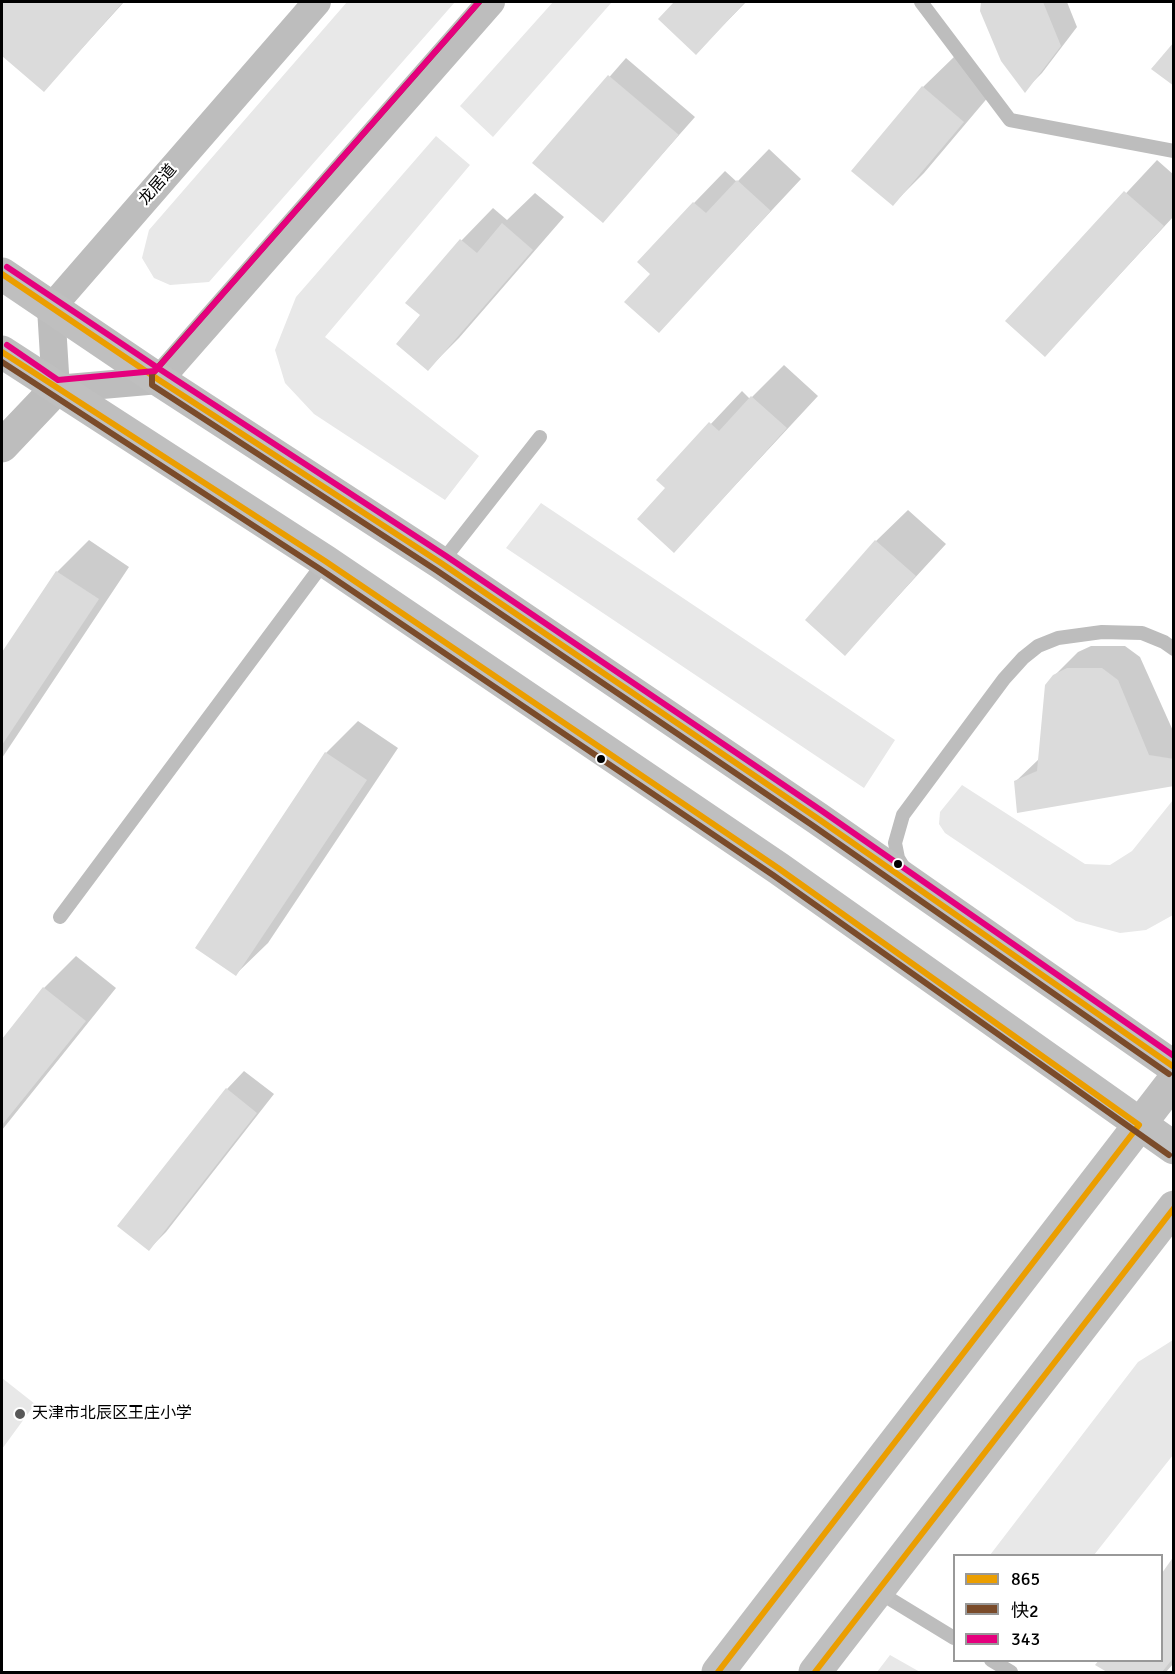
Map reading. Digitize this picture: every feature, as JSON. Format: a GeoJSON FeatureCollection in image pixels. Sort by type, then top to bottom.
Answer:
{"type":"FeatureCollection","features":[{"type":"Feature","properties":{"kind":"main road"},"geometry":{"type":"LineString","coordinates":[[2,274],[159,380],[441,563],[817,818],[916,890],[1173,1067]]}},
{"type":"Feature","properties":{"kind":"main road"},"geometry":{"type":"LineString","coordinates":[[2,352],[325,561],[777,868],[1173,1148]]}},
{"type":"Feature","properties":{"kind":"main road"},"geometry":{"type":"LineString","coordinates":[[718,1672],[1173,1080]]}},
{"type":"Feature","properties":{"kind":"main road"},"geometry":{"type":"LineString","coordinates":[[815,1672],[1173,1207]]}},
{"type":"Feature","properties":{"kind":"street","name":"龙居道"},"geometry":{"type":"LineString","coordinates":[[51,308],[317,2]]}},
{"type":"Feature","properties":{"kind":"street"},"geometry":{"type":"LineString","coordinates":[[2,447],[56,389],[159,380],[491,2]]}},
{"type":"Feature","properties":{"kind":"street"},"geometry":{"type":"LineString","coordinates":[[51,308],[56,389]]}},
{"type":"Feature","properties":{"kind":"lane"},"geometry":{"type":"LineString","coordinates":[[921,2],[1010,120],[1173,151]]}},
{"type":"Feature","properties":{"kind":"lane"},"geometry":{"type":"LineString","coordinates":[[441,563],[540,437]]}},
{"type":"Feature","properties":{"kind":"lane"},"geometry":{"type":"LineString","coordinates":[[60,917],[325,561]]}},
{"type":"Feature","properties":{"kind":"lane"},"geometry":{"type":"LineString","coordinates":[[916,890],[898,858],[895,843],[903,815],[1004,679],[1023,658],[1038,646],[1058,638],[1102,632],[1142,633],[1164,642],[1173,649]]}},
{"type":"Feature","properties":{"kind":"lane"},"geometry":{"type":"LineString","coordinates":[[877,1592],[953,1637]]}},
{"type":"Feature","properties":{"kind":"lane"},"geometry":{"type":"LineString","coordinates":[[995,1662],[1011,1672]]}},
{"type":"Feature","properties":{"kind":"shaded area"},"geometry":{"type":"Polygon","coordinates":[[[347,2],[455,2],[209,282],[170,285],[154,278],[142,258],[149,230],[347,2]]]}},
{"type":"Feature","properties":{"kind":"shaded area"},"geometry":{"type":"Polygon","coordinates":[[[553,2],[612,2],[493,137],[460,106],[553,2]]]}},
{"type":"Feature","properties":{"kind":"shaded area"},"geometry":{"type":"Polygon","coordinates":[[[436,136],[470,165],[325,337],[479,456],[445,500],[314,414],[285,383],[275,350],[296,297],[436,136]]]}},
{"type":"Feature","properties":{"kind":"shaded area"},"geometry":{"type":"Polygon","coordinates":[[[541,503],[895,740],[864,788],[506,548],[541,503]]]}},
{"type":"Feature","properties":{"kind":"shaded area"},"geometry":{"type":"Polygon","coordinates":[[[962,785],[1085,864],[1110,865],[1132,851],[1173,800],[1173,915],[1146,930],[1120,933],[1076,921],[945,833],[939,824],[940,812],[962,785]]]}},
{"type":"Feature","properties":{"kind":"shaded area"},"geometry":{"type":"Polygon","coordinates":[[[1173,1340],[1173,1455],[1095,1554],[991,1554],[1138,1362],[1173,1340]]]}},
{"type":"Feature","properties":{"kind":"shaded area"},"geometry":{"type":"Polygon","coordinates":[[[2,1378],[35,1404],[2,1449],[2,1378]]]}},
{"type":"Feature","properties":{"kind":"shaded area"},"geometry":{"type":"Polygon","coordinates":[[[890,1655],[920,1672],[877,1672],[890,1655]]]}},
{"type":"Feature","properties":{"kind":"building"},"geometry":{"type":"Polygon","coordinates":[[[2,2],[123,2],[44,92],[2,56],[2,2]]]}},
{"type":"Feature","properties":{"kind":"building"},"geometry":{"type":"Polygon","coordinates":[[[674,2],[745,2],[696,55],[658,19],[674,2]]]}},
{"type":"Feature","properties":{"kind":"building"},"geometry":{"type":"Polygon","coordinates":[[[981,2],[1043,2],[1061,46],[1025,93],[1001,61],[980,11],[981,2]]]}},
{"type":"Feature","properties":{"kind":"building"},"geometry":{"type":"Polygon","coordinates":[[[1174,42],[1174,86],[1151,69],[1174,42]]]}},
{"type":"Feature","properties":{"kind":"building"},"geometry":{"type":"Polygon","coordinates":[[[608,75],[679,135],[603,223],[532,163],[608,75]]]}},
{"type":"Feature","properties":{"kind":"building"},"geometry":{"type":"Polygon","coordinates":[[[922,86],[964,122],[893,206],[851,171],[922,86]]]}},
{"type":"Feature","properties":{"kind":"building"},"geometry":{"type":"Polygon","coordinates":[[[737,180],[771,211],[659,333],[624,302],[650,274],[637,262],[693,202],[706,213],[737,180]]]}},
{"type":"Feature","properties":{"kind":"building"},"geometry":{"type":"Polygon","coordinates":[[[1124,191],[1164,226],[1045,357],[1005,321],[1124,191]]]}},
{"type":"Feature","properties":{"kind":"building"},"geometry":{"type":"Polygon","coordinates":[[[502,223],[533,250],[428,371],[396,344],[420,315],[405,303],[460,239],[477,253],[502,223]]]}},
{"type":"Feature","properties":{"kind":"building"},"geometry":{"type":"Polygon","coordinates":[[[751,396],[787,428],[674,553],[637,519],[665,488],[656,480],[709,422],[719,431],[751,396]]]}},
{"type":"Feature","properties":{"kind":"building"},"geometry":{"type":"Polygon","coordinates":[[[875,540],[916,576],[845,656],[805,620],[875,540]]]}},
{"type":"Feature","properties":{"kind":"building"},"geometry":{"type":"Polygon","coordinates":[[[56,571],[99,599],[2,745],[2,652],[56,571]]]}},
{"type":"Feature","properties":{"kind":"building"},"geometry":{"type":"Polygon","coordinates":[[[1067,668],[1102,668],[1118,680],[1149,755],[1174,759],[1174,786],[1017,813],[1014,781],[1037,771],[1045,685],[1053,675],[1067,668]]]}},
{"type":"Feature","properties":{"kind":"building"},"geometry":{"type":"Polygon","coordinates":[[[325,752],[367,780],[236,976],[195,948],[325,752]]]}},
{"type":"Feature","properties":{"kind":"building"},"geometry":{"type":"Polygon","coordinates":[[[43,987],[86,1021],[2,1125],[2,1039],[43,987]]]}},
{"type":"Feature","properties":{"kind":"building"},"geometry":{"type":"Polygon","coordinates":[[[226,1088],[257,1113],[149,1251],[117,1226],[226,1088]]]}},
{"type":"Feature","properties":{"kind":"building"},"geometry":{"type":"Polygon","coordinates":[[[1174,1556],[1174,1657],[1162,1672],[1107,1672],[1095,1665],[1097,1662],[1163,1662],[1163,1572],[1174,1556]]]}},
{"type":"Feature","properties":{"kind":"transit line","name":"快2"},"geometry":{"type":"LineString","coordinates":[[479,2],[152,374],[152,385],[436,570],[812,825],[1169,1074]]}},
{"type":"Feature","properties":{"kind":"transit line","name":"343"},"geometry":{"type":"LineString","coordinates":[[7,345],[58,380],[155,371],[479,2]]}},
{"type":"Feature","properties":{"kind":"transit line","name":"343"},"geometry":{"type":"LineString","coordinates":[[7,267],[446,556],[822,811],[1174,1056]]}},
{"type":"Feature","properties":{"kind":"transit line","name":"865"},"geometry":{"type":"LineString","coordinates":[[2,274],[159,380],[441,563],[817,818],[1174,1067]]}},
{"type":"Feature","properties":{"kind":"transit line","name":"865"},"geometry":{"type":"LineString","coordinates":[[2,352],[325,561],[778,868],[1139,1125],[718,1672]]}},
{"type":"Feature","properties":{"kind":"transit line","name":"快2"},"geometry":{"type":"LineString","coordinates":[[2,362],[320,569],[773,875],[1169,1155]]}},
{"type":"Feature","properties":{"kind":"transit line","name":"865"},"geometry":{"type":"LineString","coordinates":[[815,1672],[1174,1208]]}},
{"type":"Feature","properties":{"kind":"place","name":"天津市北辰区王庄小学"},"geometry":{"type":"Point","coordinates":[20,1414]}}]}
